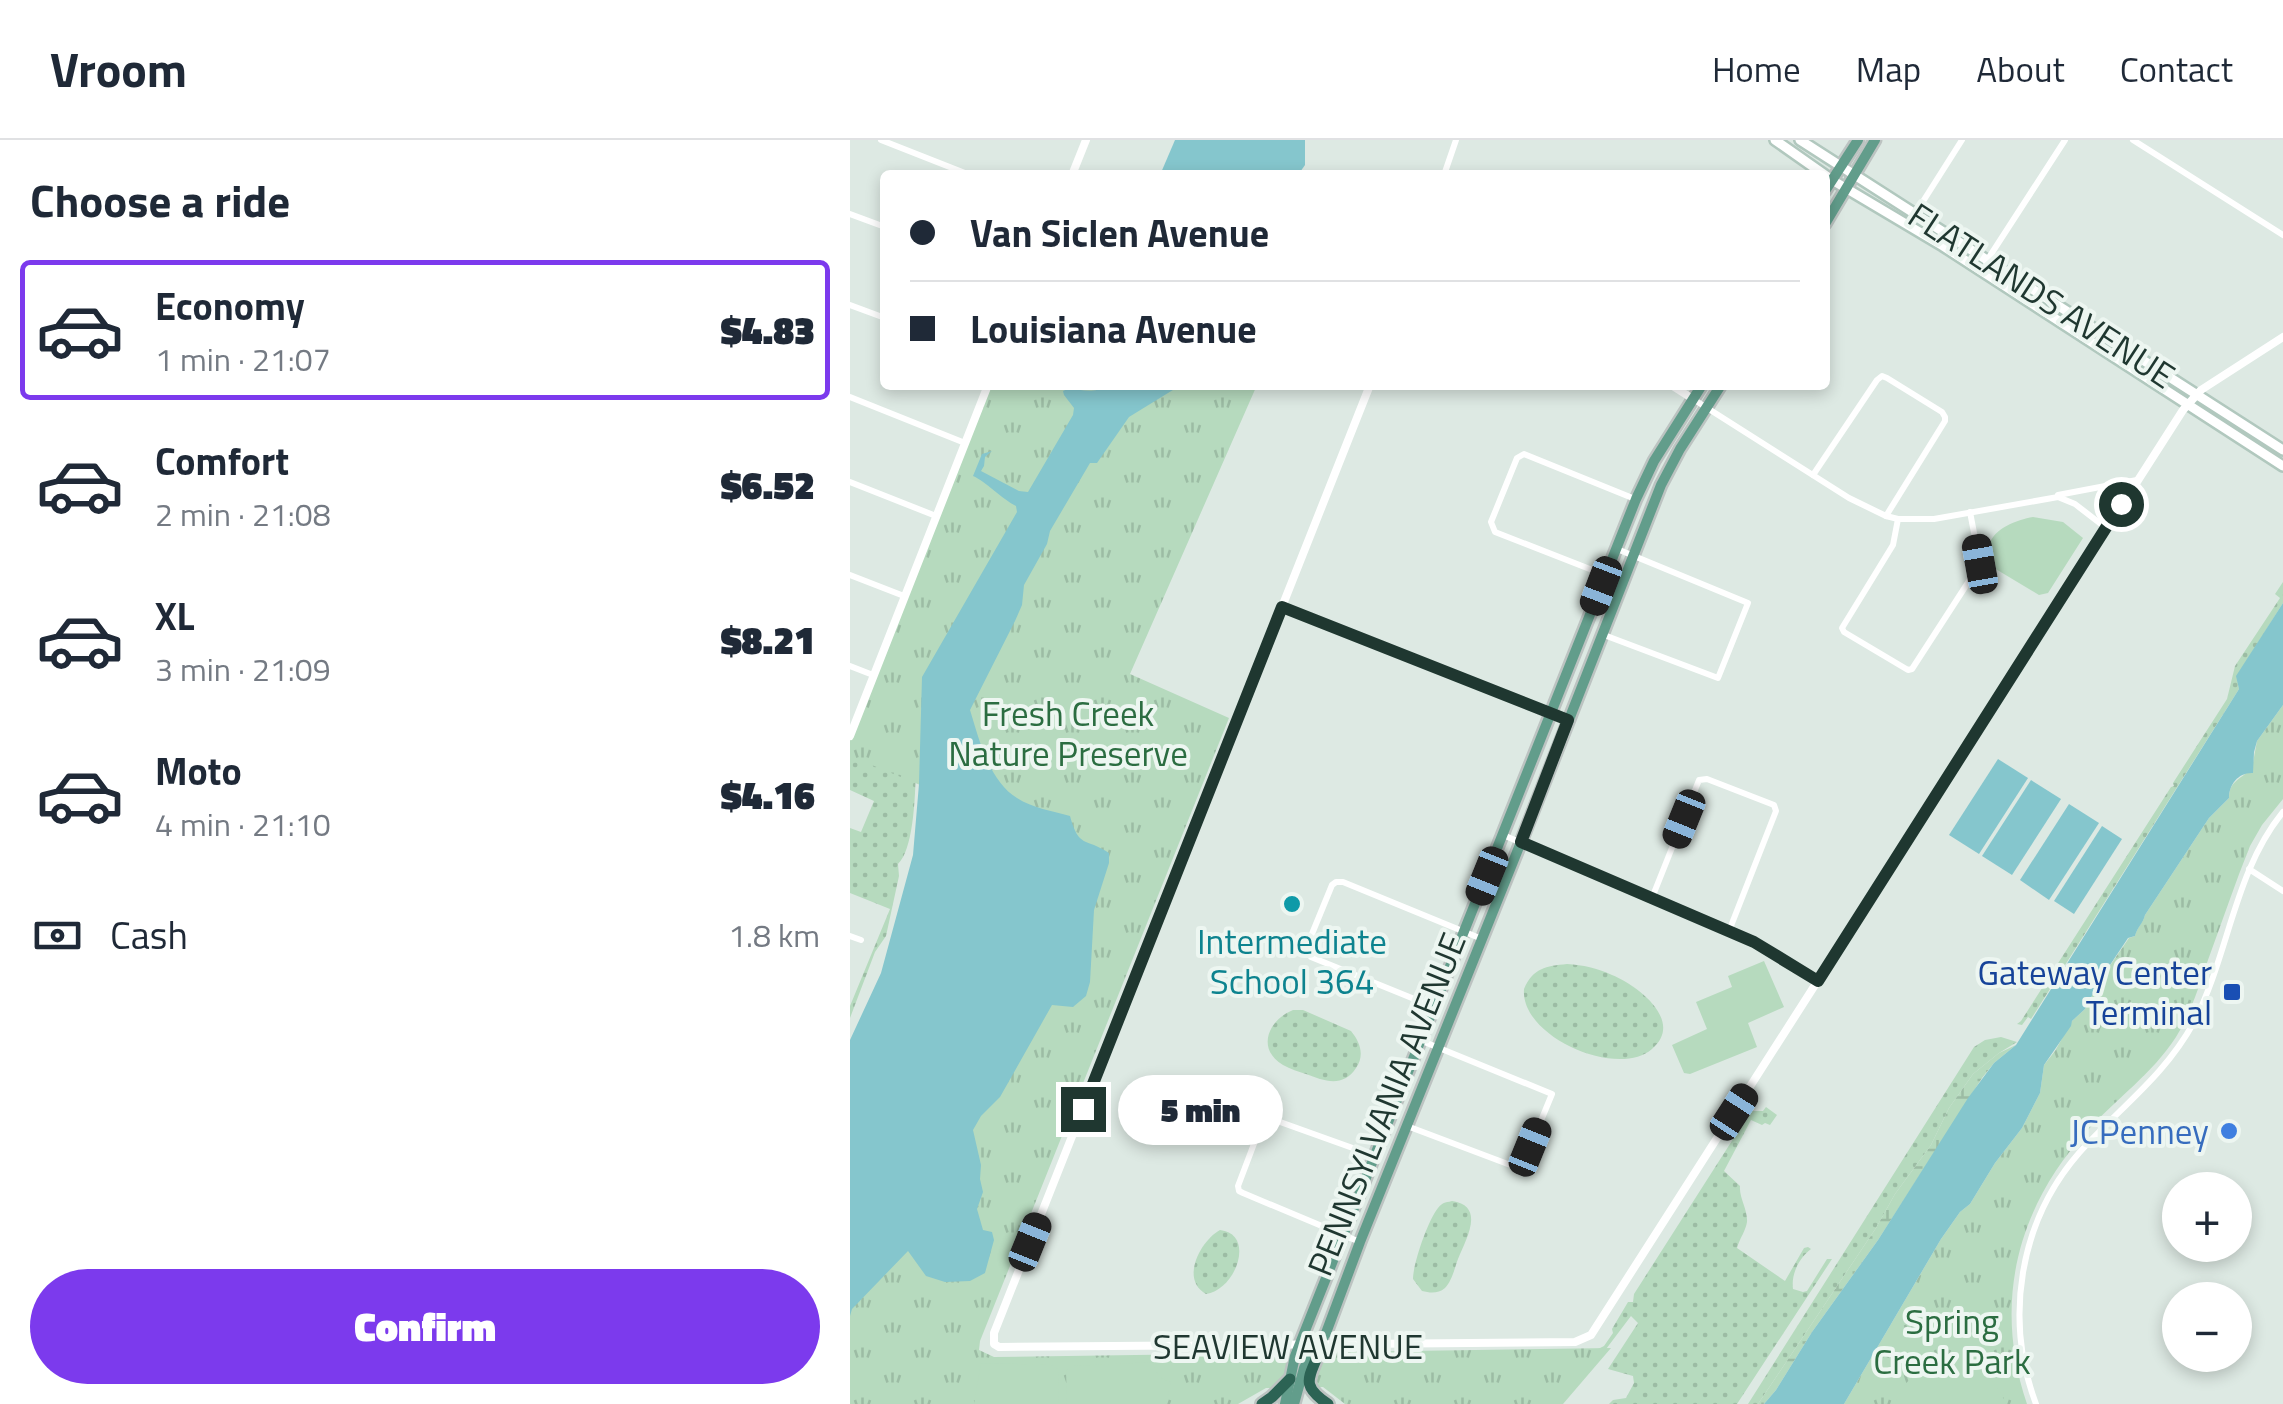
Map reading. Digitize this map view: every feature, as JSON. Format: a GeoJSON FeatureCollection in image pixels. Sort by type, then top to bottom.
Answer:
{"type":"FeatureCollection","features":[{"type":"Feature","properties":{"kind":"highway"},"geometry":{"type":"LineString","coordinates":[[1321,1344],[1308,1384],[1310,1391],[1328,1404]]}},
{"type":"Feature","properties":{"kind":"highway"},"geometry":{"type":"LineString","coordinates":[[1262,1404],[1290,1378]]}},
{"type":"Feature","properties":{"kind":"main road","name":"FLATLANDS AVENUE"},"geometry":{"type":"LineString","coordinates":[[1775,140],[1818,170]]}},
{"type":"Feature","properties":{"kind":"main road","name":"FLATLANDS AVENUE"},"geometry":{"type":"LineString","coordinates":[[1800,140],[2283,450]]}},
{"type":"Feature","properties":{"kind":"main road"},"geometry":{"type":"LineString","coordinates":[[1830,183],[1858,140]]}},
{"type":"Feature","properties":{"kind":"main road"},"geometry":{"type":"LineString","coordinates":[[1830,216],[1875,140]]}},
{"type":"Feature","properties":{"kind":"main road","name":"FLATLANDS AVENUE"},"geometry":{"type":"LineString","coordinates":[[1832,180],[2283,466]]}},
{"type":"Feature","properties":{"kind":"main road","name":"PENNSYLVANIA AVENUE"},"geometry":{"type":"LineString","coordinates":[[1285,1404],[1299,1346],[1636,499],[1654,460],[1699,390]]}},
{"type":"Feature","properties":{"kind":"main road","name":"PENNSYLVANIA AVENUE"},"geometry":{"type":"LineString","coordinates":[[1294,1404],[1304,1368],[1321,1344],[1633,556],[1670,468],[1717,390]]}},
{"type":"Feature","properties":{"kind":"street"},"geometry":{"type":"LineString","coordinates":[[882,140],[957,170]]}},
{"type":"Feature","properties":{"kind":"street"},"geometry":{"type":"LineString","coordinates":[[1074,170],[1086,140]]}},
{"type":"Feature","properties":{"kind":"street"},"geometry":{"type":"LineString","coordinates":[[1446,170],[1456,140]]}},
{"type":"Feature","properties":{"kind":"street"},"geometry":{"type":"LineString","coordinates":[[1914,214],[1962,140]]}},
{"type":"Feature","properties":{"kind":"street"},"geometry":{"type":"LineString","coordinates":[[1980,271],[2065,140]]}},
{"type":"Feature","properties":{"kind":"street"},"geometry":{"type":"LineString","coordinates":[[2133,140],[2283,235]]}},
{"type":"Feature","properties":{"kind":"street"},"geometry":{"type":"LineString","coordinates":[[850,214],[880,226]]}},
{"type":"Feature","properties":{"kind":"street"},"geometry":{"type":"LineString","coordinates":[[850,304],[880,316]]}},
{"type":"Feature","properties":{"kind":"street"},"geometry":{"type":"LineString","coordinates":[[1503,835],[1754,942],[1818,981],[2187,404],[2283,336]]}},
{"type":"Feature","properties":{"kind":"street"},"geometry":{"type":"LineString","coordinates":[[1812,475],[1877,380],[1887,378],[1946,417],[1886,516]]}},
{"type":"Feature","properties":{"kind":"street"},"geometry":{"type":"LineString","coordinates":[[850,736],[986,390]]}},
{"type":"Feature","properties":{"kind":"street"},"geometry":{"type":"LineString","coordinates":[[1368,390],[1282,607],[1568,720]]}},
{"type":"Feature","properties":{"kind":"street"},"geometry":{"type":"LineString","coordinates":[[1680,390],[1849,498],[1898,519],[1919,520],[1970,512],[2137,480]]}},
{"type":"Feature","properties":{"kind":"street"},"geometry":{"type":"LineString","coordinates":[[850,397],[965,443]]}},
{"type":"Feature","properties":{"kind":"street"},"geometry":{"type":"LineString","coordinates":[[1623,582],[1495,532],[1492,522],[1517,458],[1524,454],[1636,499]]}},
{"type":"Feature","properties":{"kind":"street"},"geometry":{"type":"LineString","coordinates":[[850,482],[936,516]]}},
{"type":"Feature","properties":{"kind":"street"},"geometry":{"type":"LineString","coordinates":[[2047,498],[2068,500],[2106,528]]}},
{"type":"Feature","properties":{"kind":"street"},"geometry":{"type":"LineString","coordinates":[[1898,519],[1893,545],[1842,628],[1908,670],[1980,564],[1970,512]]}},
{"type":"Feature","properties":{"kind":"street"},"geometry":{"type":"LineString","coordinates":[[1604,634],[1718,678],[1748,603],[1617,550]]}},
{"type":"Feature","properties":{"kind":"street"},"geometry":{"type":"LineString","coordinates":[[850,575],[904,596]]}},
{"type":"Feature","properties":{"kind":"street","name":"SEAVIEW AVENUE"},"geometry":{"type":"LineString","coordinates":[[1282,607],[1007,1298],[994,1344],[1005,1348],[1392,1346],[1583,1340],[1590,1335],[1818,981]]}},
{"type":"Feature","properties":{"kind":"street"},"geometry":{"type":"LineString","coordinates":[[850,666],[873,675]]}},
{"type":"Feature","properties":{"kind":"street"},"geometry":{"type":"LineString","coordinates":[[1652,898],[1699,780],[1707,779],[1774,804],[1776,811],[1729,931]]}},
{"type":"Feature","properties":{"kind":"street"},"geometry":{"type":"LineString","coordinates":[[2036,1404],[2022,1356],[2019,1323],[2022,1274],[2035,1226],[2071,1163],[2155,1078],[2182,1043],[2204,1000],[2249,870],[2263,840],[2283,812]]}},
{"type":"Feature","properties":{"kind":"street"},"geometry":{"type":"LineString","coordinates":[[2249,870],[2283,891]]}},
{"type":"Feature","properties":{"kind":"street"},"geometry":{"type":"LineString","coordinates":[[1435,1007],[1307,953],[1332,885],[1343,882],[1482,939]]}},
{"type":"Feature","properties":{"kind":"street"},"geometry":{"type":"LineString","coordinates":[[850,936],[861,940]]}},
{"type":"Feature","properties":{"kind":"street"},"geometry":{"type":"LineString","coordinates":[[1407,1126],[1521,1168],[1552,1094],[1422,1041]]}},
{"type":"Feature","properties":{"kind":"street"},"geometry":{"type":"LineString","coordinates":[[1360,1242],[1239,1191],[1238,1186],[1266,1116],[1376,1157]]}},
{"type":"Feature","properties":{"kind":"green space","name":"Fresh Creek Nature Preserve"},"geometry":{"type":"Polygon","coordinates":[[[987,390],[1113,390],[1084,414],[925,787],[850,756],[850,737],[987,390]]]}},
{"type":"Feature","properties":{"kind":"green space","name":"Fresh Creek Nature Preserve"},"geometry":{"type":"Polygon","coordinates":[[[1162,390],[1255,390],[1130,674],[1229,718],[979,1350],[994,1357],[1611,1348],[1563,1404],[1345,1404],[1323,1387],[1266,1388],[1238,1404],[850,1404],[850,1305],[966,1158],[1019,809],[990,773],[968,710],[1020,582],[1088,458],[1127,413],[1162,390]]]}},
{"type":"Feature","properties":{"kind":"green space"},"geometry":{"type":"Polygon","coordinates":[[[2033,517],[2063,522],[2083,538],[2048,593],[2039,595],[1989,565],[1989,546],[1995,534],[2033,517]]]}},
{"type":"Feature","properties":{"kind":"green space"},"geometry":{"type":"Polygon","coordinates":[[[2283,582],[2283,603],[2237,676],[2239,689],[2031,1019],[2017,1024],[2227,699],[2235,666],[2280,598],[2275,594],[2283,582]]]}},
{"type":"Feature","properties":{"kind":"green space"},"geometry":{"type":"Polygon","coordinates":[[[915,691],[916,783],[911,832],[898,864],[886,936],[875,952],[850,1018],[850,1006],[890,909],[850,893],[850,828],[861,832],[874,801],[850,790],[850,750],[915,691]]]}},
{"type":"Feature","properties":{"kind":"green space","name":"Spring Creek Park"},"geometry":{"type":"Polygon","coordinates":[[[2283,705],[2283,799],[2250,846],[2186,1018],[2156,1063],[2063,1160],[2028,1225],[2012,1294],[2017,1367],[2027,1404],[1844,1404],[1941,1239],[2022,1128],[2040,1093],[2044,1065],[2129,938],[2135,936],[2209,818],[2229,798],[2234,783],[2252,768],[2257,741],[2283,705]]]}},
{"type":"Feature","properties":{"kind":"green space"},"geometry":{"type":"Polygon","coordinates":[[[1764,961],[1784,1007],[1748,1023],[1757,1047],[1684,1073],[1672,1045],[1707,1029],[1696,1002],[1732,987],[1728,976],[1764,961]]]}},
{"type":"Feature","properties":{"kind":"green space"},"geometry":{"type":"Polygon","coordinates":[[[1567,964],[1590,967],[1622,980],[1654,1005],[1663,1027],[1661,1038],[1652,1049],[1637,1057],[1596,1056],[1554,1037],[1538,1023],[1527,1007],[1524,989],[1541,969],[1567,964]]]}},
{"type":"Feature","properties":{"kind":"green space"},"geometry":{"type":"Polygon","coordinates":[[[1293,1010],[1303,1010],[1351,1031],[1361,1053],[1351,1074],[1339,1081],[1326,1080],[1292,1069],[1275,1058],[1268,1035],[1277,1021],[1293,1010]]]}},
{"type":"Feature","properties":{"kind":"green space"},"geometry":{"type":"Polygon","coordinates":[[[2001,1037],[2017,1042],[1973,1074],[1949,1108],[1931,1145],[1758,1404],[1748,1404],[1974,1047],[2001,1037]]]}},
{"type":"Feature","properties":{"kind":"green space"},"geometry":{"type":"Polygon","coordinates":[[[2016,1045],[1982,1078],[1776,1390],[1764,1404],[1758,1404],[1931,1145],[1949,1108],[1973,1074],[2016,1045]]]}},
{"type":"Feature","properties":{"kind":"green space"},"geometry":{"type":"Polygon","coordinates":[[[1766,1107],[1777,1115],[1770,1125],[1751,1120],[1724,1171],[1740,1186],[1746,1213],[1737,1248],[1785,1281],[1804,1248],[1811,1249],[1793,1278],[1793,1289],[1803,1292],[1827,1259],[1832,1259],[1737,1404],[1609,1404],[1626,1398],[1634,1383],[1633,1376],[1608,1369],[1638,1323],[1631,1316],[1597,1361],[1594,1351],[1604,1346],[1613,1333],[1628,1302],[1633,1302],[1634,1294],[1751,1111],[1763,1111],[1766,1107]]]}},
{"type":"Feature","properties":{"kind":"green space"},"geometry":{"type":"Polygon","coordinates":[[[1452,1201],[1468,1209],[1469,1233],[1447,1285],[1437,1292],[1422,1291],[1413,1279],[1422,1242],[1438,1208],[1452,1201]]]}},
{"type":"Feature","properties":{"kind":"green space"},"geometry":{"type":"Polygon","coordinates":[[[1220,1230],[1237,1241],[1238,1262],[1226,1283],[1206,1294],[1194,1280],[1194,1270],[1200,1251],[1220,1230]]]}},
{"type":"Feature","properties":{"kind":"green space"},"geometry":{"type":"Polygon","coordinates":[[[1153,1362],[1159,1375],[1171,1382],[1166,1404],[1067,1404],[1066,1370],[1072,1366],[1153,1362]]]}},
{"type":"Feature","properties":{"kind":"green space"},"geometry":{"type":"Polygon","coordinates":[[[1955,1362],[1986,1376],[2006,1404],[1895,1404],[1905,1385],[1918,1373],[1955,1362]]]}},
{"type":"Feature","properties":{"kind":"green space"},"geometry":{"type":"Polygon","coordinates":[[[981,1363],[1051,1365],[1058,1369],[1059,1404],[974,1404],[981,1363]]]}},
{"type":"Feature","properties":{"kind":"water"},"geometry":{"type":"Polygon","coordinates":[[[1175,140],[1305,140],[1302,170],[1162,170],[1175,140]]]}},
{"type":"Feature","properties":{"kind":"water"},"geometry":{"type":"Polygon","coordinates":[[[1173,390],[1129,417],[1097,463],[1090,463],[1050,531],[1024,585],[1015,621],[970,710],[986,758],[1007,791],[1029,804],[1070,816],[1080,838],[1109,853],[1094,910],[1090,982],[1086,996],[1073,1007],[1052,1005],[1000,1097],[973,1130],[983,1192],[977,1209],[983,1230],[992,1232],[994,1240],[985,1273],[970,1281],[945,1282],[926,1276],[908,1251],[852,1309],[850,1316],[850,1040],[881,973],[913,855],[922,677],[1017,512],[1016,506],[973,476],[982,454],[992,451],[985,457],[981,471],[1028,492],[1073,415],[1074,408],[1063,391],[1173,390]]]}},
{"type":"Feature","properties":{"kind":"water"},"geometry":{"type":"Polygon","coordinates":[[[2283,603],[2283,705],[2257,741],[2253,773],[2239,777],[2233,784],[2229,798],[2209,818],[2135,936],[2128,938],[2085,1009],[2072,1021],[2044,1065],[2040,1093],[2022,1128],[1941,1239],[1844,1404],[1764,1404],[1878,1240],[1968,1098],[1994,1063],[2016,1045],[2239,689],[2236,676],[2283,603]]]}},
{"type":"Feature","properties":{"kind":"water"},"geometry":{"type":"Polygon","coordinates":[[[1998,759],[2028,778],[1979,854],[1949,835],[1998,759]]]}},
{"type":"Feature","properties":{"kind":"water"},"geometry":{"type":"Polygon","coordinates":[[[2031,780],[2061,799],[2012,875],[1982,856],[2031,780]]]}},
{"type":"Feature","properties":{"kind":"water"},"geometry":{"type":"Polygon","coordinates":[[[2069,804],[2099,823],[2049,900],[2020,880],[2069,804]]]}},
{"type":"Feature","properties":{"kind":"water"},"geometry":{"type":"Polygon","coordinates":[[[2102,826],[2122,839],[2074,914],[2054,901],[2102,826]]]}},
{"type":"Feature","properties":{"kind":"place","name":"Intermediate School 364"},"geometry":{"type":"Point","coordinates":[1292,904]}},
{"type":"Feature","properties":{"kind":"place","name":"Gateway Center Terminal"},"geometry":{"type":"Point","coordinates":[2232,992]}},
{"type":"Feature","properties":{"kind":"place","name":"JCPenney"},"geometry":{"type":"Point","coordinates":[2229,1131]}},
{"type":"Feature","properties":{"kind":"route"},"geometry":{"type":"LineString","coordinates":[[1083,1109],[1282,607],[1568,720],[1521,842],[1754,942],[1818,981],[2121,504]]}}]}
